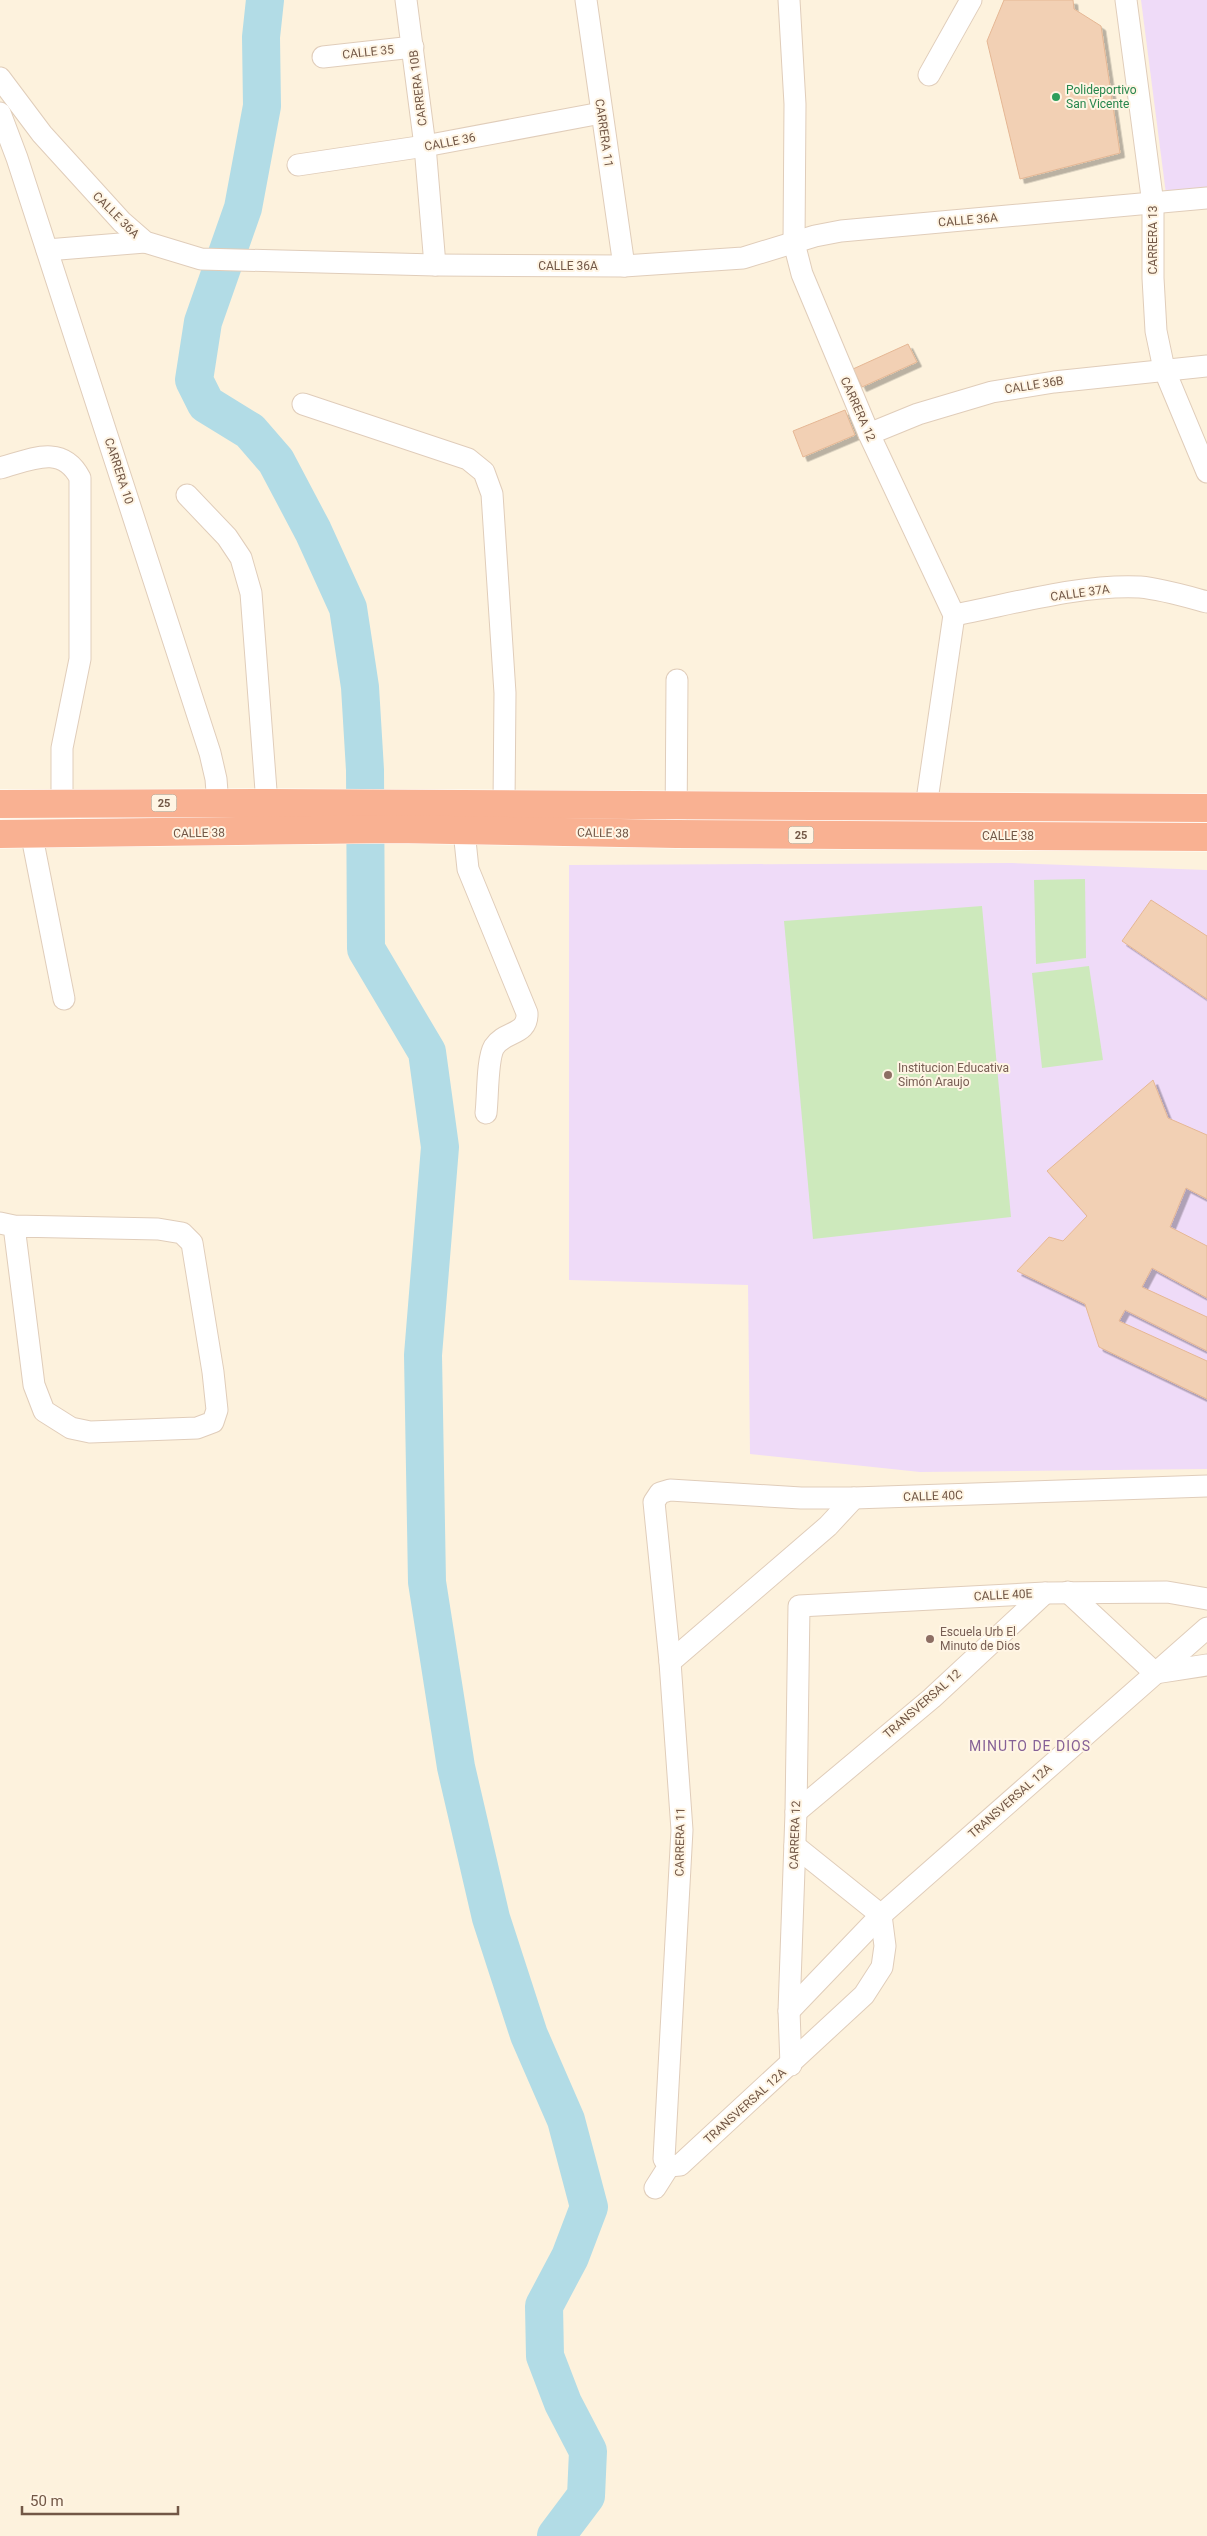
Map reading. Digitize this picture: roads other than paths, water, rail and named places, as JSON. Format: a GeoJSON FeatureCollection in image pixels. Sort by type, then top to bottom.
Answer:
{"type":"FeatureCollection","features":[{"type":"Feature","properties":{"kind":"highway","name":"CALLE 38"},"geometry":{"type":"LineString","coordinates":[[0,804],[327,803],[464,831],[1207,837]]}},
{"type":"Feature","properties":{"kind":"highway","name":"CALLE 38"},"geometry":{"type":"LineString","coordinates":[[0,834],[219,833],[327,830],[396,817],[504,804],[1207,808]]}},
{"type":"Feature","properties":{"kind":"street","name":"CARRERA 10B"},"geometry":{"type":"LineString","coordinates":[[406,0],[414,47],[425,146],[435,266]]}},
{"type":"Feature","properties":{"kind":"street","name":"CARRERA 11"},"geometry":{"type":"LineString","coordinates":[[586,0],[624,266]]}},
{"type":"Feature","properties":{"kind":"street","name":"CARRERA 12"},"geometry":{"type":"LineString","coordinates":[[789,0],[795,104],[794,243],[811,300],[868,434],[954,614]]}},
{"type":"Feature","properties":{"kind":"street"},"geometry":{"type":"LineString","coordinates":[[929,75],[972,0]]}},
{"type":"Feature","properties":{"kind":"street","name":"CARRERA 13"},"geometry":{"type":"LineString","coordinates":[[1126,0],[1153,204],[1153,278],[1156,332],[1164,368],[1207,472]]}},
{"type":"Feature","properties":{"kind":"street","name":"CALLE 35"},"geometry":{"type":"LineString","coordinates":[[323,57],[414,47]]}},
{"type":"Feature","properties":{"kind":"street","name":"CALLE 36A"},"geometry":{"type":"LineString","coordinates":[[0,78],[55,148],[100,200],[145,242],[201,259],[248,262],[435,266],[624,266],[743,258],[815,236],[841,231],[1207,198]]}},
{"type":"Feature","properties":{"kind":"street","name":"CARRERA 10"},"geometry":{"type":"LineString","coordinates":[[0,113],[47,250],[210,753],[218,803],[219,833]]}},
{"type":"Feature","properties":{"kind":"street","name":"CALLE 36"},"geometry":{"type":"LineString","coordinates":[[298,165],[425,146],[601,113]]}},
{"type":"Feature","properties":{"kind":"street"},"geometry":{"type":"LineString","coordinates":[[47,250],[145,242]]}},
{"type":"Feature","properties":{"kind":"street","name":"CALLE 36B"},"geometry":{"type":"LineString","coordinates":[[868,434],[918,414],[992,392],[1164,368],[1207,366]]}},
{"type":"Feature","properties":{"kind":"street"},"geometry":{"type":"LineString","coordinates":[[303,404],[468,459],[484,472],[492,494],[505,693],[504,804]]}},
{"type":"Feature","properties":{"kind":"street"},"geometry":{"type":"LineString","coordinates":[[0,468],[51,456],[62,458],[75,469],[80,478],[80,659],[62,748],[62,803]]}},
{"type":"Feature","properties":{"kind":"street"},"geometry":{"type":"LineString","coordinates":[[187,495],[227,537],[241,558],[251,593],[269,831]]}},
{"type":"Feature","properties":{"kind":"street","name":"CALLE 37A"},"geometry":{"type":"LineString","coordinates":[[954,614],[1096,588],[1140,587],[1175,593],[1207,602]]}},
{"type":"Feature","properties":{"kind":"street"},"geometry":{"type":"LineString","coordinates":[[926,807],[954,614]]}},
{"type":"Feature","properties":{"kind":"street"},"geometry":{"type":"LineString","coordinates":[[676,834],[677,680]]}},
{"type":"Feature","properties":{"kind":"street"},"geometry":{"type":"LineString","coordinates":[[464,831],[468,869],[527,1013],[527,1021],[524,1028],[502,1038],[492,1052],[486,1113]]}},
{"type":"Feature","properties":{"kind":"street"},"geometry":{"type":"LineString","coordinates":[[33,834],[64,999]]}},
{"type":"Feature","properties":{"kind":"street"},"geometry":{"type":"LineString","coordinates":[[7,1225],[158,1229],[182,1233],[192,1243],[213,1372],[217,1410],[213,1422],[197,1428],[90,1432],[71,1428],[44,1410],[34,1385],[7,1225]]}},
{"type":"Feature","properties":{"kind":"street","name":"CALLE 40C"},"geometry":{"type":"LineString","coordinates":[[660,1493],[670,1490],[802,1498],[854,1498],[1207,1486]]}},
{"type":"Feature","properties":{"kind":"street","name":"CARRERA 11"},"geometry":{"type":"LineString","coordinates":[[660,1493],[654,1502],[670,1662],[682,1830],[664,2159],[669,2166]]}},
{"type":"Feature","properties":{"kind":"street"},"geometry":{"type":"LineString","coordinates":[[670,1662],[828,1526],[854,1498]]}},
{"type":"Feature","properties":{"kind":"street"},"geometry":{"type":"LineString","coordinates":[[1068,1592],[1155,1673],[1207,1665]]}},
{"type":"Feature","properties":{"kind":"street","name":"CALLE 40E"},"geometry":{"type":"LineString","coordinates":[[798,1606],[1068,1592],[1167,1592],[1207,1599]]}},
{"type":"Feature","properties":{"kind":"street","name":"TRANSVERSAL 12"},"geometry":{"type":"LineString","coordinates":[[796,1812],[932,1698],[1045,1593]]}},
{"type":"Feature","properties":{"kind":"street","name":"CARRERA 12"},"geometry":{"type":"LineString","coordinates":[[791,2064],[789,2011],[796,1812],[798,1606]]}},
{"type":"Feature","properties":{"kind":"street","name":"TRANSVERSAL 12A"},"geometry":{"type":"LineString","coordinates":[[789,2011],[881,1915],[1207,1628]]}},
{"type":"Feature","properties":{"kind":"street"},"geometry":{"type":"LineString","coordinates":[[795,1846],[881,1915]]}},
{"type":"Feature","properties":{"kind":"street","name":"TRANSVERSAL 12A"},"geometry":{"type":"LineString","coordinates":[[669,2166],[680,2165],[864,1995],[882,1967],[885,1946],[881,1915]]}},
{"type":"Feature","properties":{"kind":"street"},"geometry":{"type":"LineString","coordinates":[[655,2188],[669,2166]]}},
{"type":"Feature","properties":{"kind":"waterway"},"geometry":{"type":"LineString","coordinates":[[265,0],[261,37],[262,106],[243,208],[203,322],[194,380],[206,404],[250,431],[276,461],[313,531],[348,608],[360,687],[365,770],[366,949],[427,1052],[440,1147],[423,1355],[427,1582],[456,1767],[491,1918],[529,2035],[566,2120],[589,2207],[570,2257],[544,2306],[545,2356],[563,2403],[588,2451],[586,2496],[556,2536]]}},
{"type":"Feature","properties":{"kind":"place","name":"Polideportivo San Vicente"},"geometry":{"type":"Point","coordinates":[1056,97]}},
{"type":"Feature","properties":{"kind":"place","name":"Institucion Educativa Simón Araujo"},"geometry":{"type":"Point","coordinates":[888,1075]}},
{"type":"Feature","properties":{"kind":"place","name":"Escuela Urb El Minuto de Dios"},"geometry":{"type":"Point","coordinates":[930,1639]}},
{"type":"Feature","properties":{"kind":"district","name":"MINUTO DE DIOS"},"geometry":{"type":"Point","coordinates":[1030,1746]}}]}
